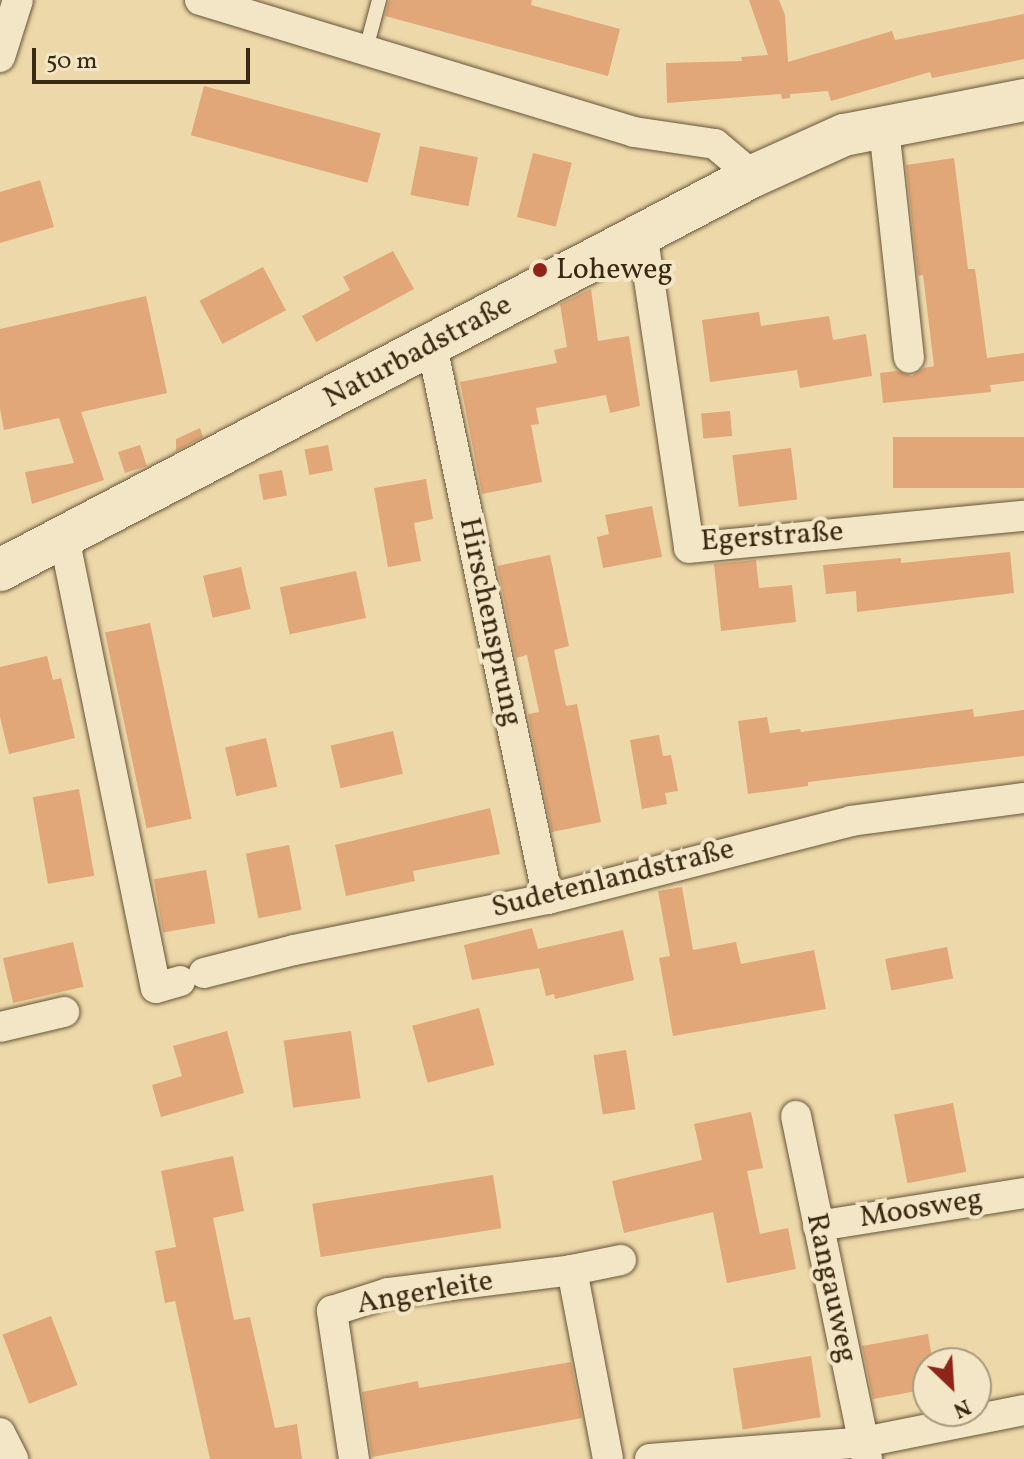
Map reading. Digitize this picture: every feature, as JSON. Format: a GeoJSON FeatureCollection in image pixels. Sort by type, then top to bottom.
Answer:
{"type":"FeatureCollection","features":[{"type":"Feature","properties":{"kind":"street"},"geometry":{"type":"LineString","coordinates":[[0,57],[18,0]]}},
{"type":"Feature","properties":{"kind":"street"},"geometry":{"type":"LineString","coordinates":[[214,2],[634,132],[715,144],[753,176]]}},
{"type":"Feature","properties":{"kind":"street","name":"Naturbadstraße"},"geometry":{"type":"LineString","coordinates":[[0,570],[753,176],[844,135],[1024,100]]}},
{"type":"Feature","properties":{"kind":"street"},"geometry":{"type":"LineString","coordinates":[[884,128],[909,358]]}},
{"type":"Feature","properties":{"kind":"street","name":"Egerstraße"},"geometry":{"type":"LineString","coordinates":[[642,232],[689,548],[1024,516]]}},
{"type":"Feature","properties":{"kind":"street","name":"Hirschensprung"},"geometry":{"type":"LineString","coordinates":[[432,346],[548,899]]}},
{"type":"Feature","properties":{"kind":"street","name":"Sudetenlandstraße"},"geometry":{"type":"LineString","coordinates":[[64,537],[156,988],[294,950],[548,899],[851,821],[1024,798]]}},
{"type":"Feature","properties":{"kind":"street"},"geometry":{"type":"LineString","coordinates":[[0,1027],[64,1012]]}},
{"type":"Feature","properties":{"kind":"street","name":"Rangauweg"},"geometry":{"type":"LineString","coordinates":[[796,1116],[865,1451]]}},
{"type":"Feature","properties":{"kind":"street","name":"Moosweg"},"geometry":{"type":"LineString","coordinates":[[818,1226],[1024,1193]]}},
{"type":"Feature","properties":{"kind":"street","name":"Angerleite"},"geometry":{"type":"LineString","coordinates":[[354,1459],[332,1311],[388,1293],[572,1270],[621,1260]]}},
{"type":"Feature","properties":{"kind":"street"},"geometry":{"type":"LineString","coordinates":[[572,1270],[608,1459]]}},
{"type":"Feature","properties":{"kind":"street"},"geometry":{"type":"LineString","coordinates":[[650,1459],[865,1451],[1024,1410]]}},
{"type":"Feature","properties":{"kind":"street"},"geometry":{"type":"LineString","coordinates":[[0,1433],[13,1459]]}},
{"type":"Feature","properties":{"kind":"lane"},"geometry":{"type":"LineString","coordinates":[[366,49],[379,0]]}},
{"type":"Feature","properties":{"kind":"building"},"geometry":{"type":"Polygon","coordinates":[[[389,0],[532,0],[531,5],[620,29],[608,76],[385,16],[389,0]]]}},
{"type":"Feature","properties":{"kind":"building"},"geometry":{"type":"Polygon","coordinates":[[[749,0],[779,0],[785,15],[788,62],[892,31],[895,40],[1024,14],[1024,59],[932,78],[930,72],[831,101],[828,91],[790,94],[790,98],[782,99],[781,94],[667,103],[666,63],[742,61],[741,57],[768,55],[749,0]]]}},
{"type":"Feature","properties":{"kind":"building"},"geometry":{"type":"Polygon","coordinates":[[[204,86],[381,133],[368,183],[191,135],[204,86]]]}},
{"type":"Feature","properties":{"kind":"building"},"geometry":{"type":"Polygon","coordinates":[[[420,146],[478,157],[468,206],[410,195],[420,146]]]}},
{"type":"Feature","properties":{"kind":"building"},"geometry":{"type":"Polygon","coordinates":[[[533,153],[572,163],[556,227],[517,217],[533,153]]]}},
{"type":"Feature","properties":{"kind":"building"},"geometry":{"type":"Polygon","coordinates":[[[954,158],[968,269],[975,269],[987,358],[1024,353],[1024,381],[990,385],[991,392],[883,403],[880,373],[897,371],[912,376],[934,366],[923,275],[918,276],[906,165],[954,158]]]}},
{"type":"Feature","properties":{"kind":"building"},"geometry":{"type":"Polygon","coordinates":[[[40,180],[54,227],[0,243],[0,192],[40,180]]]}},
{"type":"Feature","properties":{"kind":"building"},"geometry":{"type":"Polygon","coordinates":[[[393,251],[414,289],[316,342],[302,316],[350,290],[343,277],[393,251]]]}},
{"type":"Feature","properties":{"kind":"building"},"geometry":{"type":"Polygon","coordinates":[[[263,267],[286,310],[222,344],[199,301],[263,267]]]}},
{"type":"Feature","properties":{"kind":"building"},"geometry":{"type":"Polygon","coordinates":[[[591,289],[598,341],[629,336],[640,406],[610,413],[606,395],[536,408],[539,424],[531,425],[542,482],[482,494],[460,382],[557,363],[554,350],[567,347],[560,304],[591,289]]]}},
{"type":"Feature","properties":{"kind":"building"},"geometry":{"type":"Polygon","coordinates":[[[146,296],[167,393],[81,412],[104,480],[32,504],[25,472],[74,463],[59,418],[4,430],[0,409],[0,329],[146,296]]]}},
{"type":"Feature","properties":{"kind":"building"},"geometry":{"type":"Polygon","coordinates":[[[759,312],[761,326],[829,316],[833,340],[866,334],[872,376],[800,388],[797,370],[710,382],[702,320],[759,312]]]}},
{"type":"Feature","properties":{"kind":"building"},"geometry":{"type":"Polygon","coordinates":[[[730,411],[732,436],[703,438],[701,414],[730,411]]]}},
{"type":"Feature","properties":{"kind":"building"},"geometry":{"type":"Polygon","coordinates":[[[200,428],[203,437],[176,451],[176,439],[200,428]]]}},
{"type":"Feature","properties":{"kind":"building"},"geometry":{"type":"Polygon","coordinates":[[[893,437],[1024,437],[1024,488],[893,488],[893,437]]]}},
{"type":"Feature","properties":{"kind":"building"},"geometry":{"type":"Polygon","coordinates":[[[140,445],[147,466],[125,473],[118,452],[140,445]]]}},
{"type":"Feature","properties":{"kind":"building"},"geometry":{"type":"Polygon","coordinates":[[[328,445],[333,471],[309,475],[304,450],[328,445]]]}},
{"type":"Feature","properties":{"kind":"building"},"geometry":{"type":"Polygon","coordinates":[[[791,448],[797,500],[739,507],[732,455],[791,448]]]}},
{"type":"Feature","properties":{"kind":"building"},"geometry":{"type":"Polygon","coordinates":[[[282,470],[287,496],[263,500],[258,475],[282,470]]]}},
{"type":"Feature","properties":{"kind":"building"},"geometry":{"type":"Polygon","coordinates":[[[426,479],[433,519],[414,523],[421,561],[388,567],[374,488],[426,479]]]}},
{"type":"Feature","properties":{"kind":"building"},"geometry":{"type":"Polygon","coordinates":[[[652,506],[662,557],[603,568],[597,537],[609,534],[605,515],[652,506]]]}},
{"type":"Feature","properties":{"kind":"building"},"geometry":{"type":"Polygon","coordinates":[[[1010,552],[1014,593],[857,612],[856,591],[826,594],[823,565],[901,558],[901,563],[1010,552]]]}},
{"type":"Feature","properties":{"kind":"building"},"geometry":{"type":"Polygon","coordinates":[[[550,555],[569,646],[554,650],[566,706],[577,704],[601,822],[552,832],[528,714],[539,712],[527,655],[516,658],[497,566],[550,555]]]}},
{"type":"Feature","properties":{"kind":"building"},"geometry":{"type":"Polygon","coordinates":[[[756,560],[759,588],[792,585],[796,622],[721,631],[714,564],[756,560]]]}},
{"type":"Feature","properties":{"kind":"building"},"geometry":{"type":"Polygon","coordinates":[[[241,567],[251,609],[213,618],[203,576],[241,567]]]}},
{"type":"Feature","properties":{"kind":"building"},"geometry":{"type":"Polygon","coordinates":[[[356,571],[366,618],[290,634],[280,587],[356,571]]]}},
{"type":"Feature","properties":{"kind":"building"},"geometry":{"type":"Polygon","coordinates":[[[150,623],[192,819],[147,828],[105,633],[150,623]]]}},
{"type":"Feature","properties":{"kind":"building"},"geometry":{"type":"Polygon","coordinates":[[[47,656],[53,680],[61,678],[75,738],[9,754],[0,717],[0,667],[47,656]]]}},
{"type":"Feature","properties":{"kind":"building"},"geometry":{"type":"Polygon","coordinates":[[[973,709],[974,717],[1024,710],[1024,756],[808,782],[808,786],[748,794],[738,721],[767,717],[770,733],[800,729],[801,732],[973,709]]]}},
{"type":"Feature","properties":{"kind":"building"},"geometry":{"type":"Polygon","coordinates":[[[393,731],[403,774],[341,788],[331,745],[393,731]]]}},
{"type":"Feature","properties":{"kind":"building"},"geometry":{"type":"Polygon","coordinates":[[[659,735],[663,756],[671,755],[678,791],[665,793],[667,804],[642,809],[630,740],[659,735]]]}},
{"type":"Feature","properties":{"kind":"building"},"geometry":{"type":"Polygon","coordinates":[[[266,738],[277,787],[236,796],[225,747],[266,738]]]}},
{"type":"Feature","properties":{"kind":"building"},"geometry":{"type":"Polygon","coordinates":[[[79,789],[94,876],[48,884],[33,797],[79,789]]]}},
{"type":"Feature","properties":{"kind":"building"},"geometry":{"type":"Polygon","coordinates":[[[490,808],[500,854],[413,871],[415,881],[346,896],[335,845],[490,808]]]}},
{"type":"Feature","properties":{"kind":"building"},"geometry":{"type":"Polygon","coordinates":[[[289,845],[302,910],[258,918],[246,853],[289,845]]]}},
{"type":"Feature","properties":{"kind":"building"},"geometry":{"type":"Polygon","coordinates":[[[206,870],[215,923],[163,932],[154,879],[206,870]]]}},
{"type":"Feature","properties":{"kind":"building"},"geometry":{"type":"Polygon","coordinates":[[[682,887],[693,950],[736,942],[741,964],[814,950],[826,1009],[673,1036],[659,958],[670,956],[658,891],[682,887]]]}},
{"type":"Feature","properties":{"kind":"building"},"geometry":{"type":"Polygon","coordinates":[[[532,928],[538,949],[623,930],[634,980],[555,999],[554,994],[546,996],[539,968],[472,980],[464,945],[532,928]]]}},
{"type":"Feature","properties":{"kind":"building"},"geometry":{"type":"Polygon","coordinates":[[[73,942],[83,987],[13,1003],[3,958],[73,942]]]}},
{"type":"Feature","properties":{"kind":"building"},"geometry":{"type":"Polygon","coordinates":[[[947,947],[953,978],[891,990],[885,959],[947,947]]]}},
{"type":"Feature","properties":{"kind":"building"},"geometry":{"type":"Polygon","coordinates":[[[479,1008],[494,1065],[428,1083],[412,1026],[479,1008]]]}},
{"type":"Feature","properties":{"kind":"building"},"geometry":{"type":"Polygon","coordinates":[[[227,1031],[244,1093],[161,1117],[152,1085],[182,1076],[173,1046],[227,1031]]]}},
{"type":"Feature","properties":{"kind":"building"},"geometry":{"type":"Polygon","coordinates":[[[351,1031],[360,1098],[293,1108],[284,1040],[351,1031]]]}},
{"type":"Feature","properties":{"kind":"building"},"geometry":{"type":"Polygon","coordinates":[[[626,1050],[635,1109],[603,1114],[593,1055],[626,1050]]]}},
{"type":"Feature","properties":{"kind":"building"},"geometry":{"type":"Polygon","coordinates":[[[953,1103],[966,1172],[907,1183],[894,1114],[953,1103]]]}},
{"type":"Feature","properties":{"kind":"building"},"geometry":{"type":"Polygon","coordinates":[[[751,1112],[763,1168],[747,1171],[760,1234],[788,1228],[796,1269],[727,1283],[713,1212],[624,1233],[612,1181],[702,1160],[694,1124],[751,1112]]]}},
{"type":"Feature","properties":{"kind":"building"},"geometry":{"type":"Polygon","coordinates":[[[233,1156],[244,1211],[213,1218],[234,1320],[250,1317],[275,1428],[297,1424],[302,1459],[210,1459],[175,1301],[165,1303],[155,1251],[176,1247],[161,1171],[233,1156]]]}},
{"type":"Feature","properties":{"kind":"building"},"geometry":{"type":"Polygon","coordinates":[[[493,1175],[501,1228],[321,1257],[312,1204],[493,1175]]]}},
{"type":"Feature","properties":{"kind":"building"},"geometry":{"type":"Polygon","coordinates":[[[51,1316],[78,1385],[29,1404],[2,1335],[51,1316]]]}},
{"type":"Feature","properties":{"kind":"building"},"geometry":{"type":"Polygon","coordinates":[[[928,1334],[930,1347],[912,1347],[912,1392],[873,1399],[862,1346],[928,1334]]]}},
{"type":"Feature","properties":{"kind":"building"},"geometry":{"type":"Polygon","coordinates":[[[811,1356],[821,1417],[743,1430],[733,1368],[811,1356]]]}},
{"type":"Feature","properties":{"kind":"building"},"geometry":{"type":"Polygon","coordinates":[[[571,1362],[582,1418],[372,1457],[362,1392],[418,1381],[419,1388],[571,1362]]]}},
{"type":"Feature","properties":{"kind":"place","name":"Loheweg"},"geometry":{"type":"Point","coordinates":[540,270]}}]}
